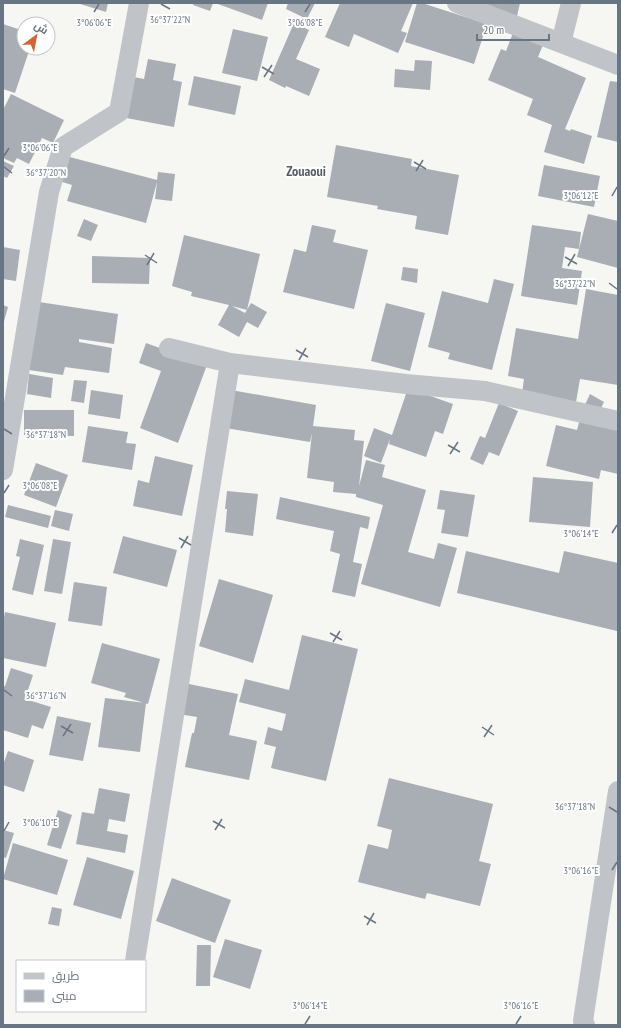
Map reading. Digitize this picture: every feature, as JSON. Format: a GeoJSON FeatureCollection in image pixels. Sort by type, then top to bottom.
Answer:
{"type":"FeatureCollection","features":[{"type":"Feature","properties":{"kind":"street"},"geometry":{"type":"LineString","coordinates":[[3,470],[49,192],[63,147],[119,112],[139,3]]}},
{"type":"Feature","properties":{"kind":"street"},"geometry":{"type":"LineString","coordinates":[[457,3],[618,65]]}},
{"type":"Feature","properties":{"kind":"street"},"geometry":{"type":"LineString","coordinates":[[561,43],[571,3]]}},
{"type":"Feature","properties":{"kind":"street"},"geometry":{"type":"LineString","coordinates":[[169,348],[230,364],[406,384],[485,391],[618,421]]}},
{"type":"Feature","properties":{"kind":"street"},"geometry":{"type":"LineString","coordinates":[[135,960],[230,364]]}},
{"type":"Feature","properties":{"kind":"street"},"geometry":{"type":"LineString","coordinates":[[585,1025],[583,1022],[618,791]]}},
{"type":"Feature","properties":{"kind":"building"},"geometry":{"type":"Polygon","coordinates":[[[77,3],[108,3],[106,12],[77,3]]]}},
{"type":"Feature","properties":{"kind":"building"},"geometry":{"type":"Polygon","coordinates":[[[194,3],[213,3],[210,11],[193,5],[194,3]]]}},
{"type":"Feature","properties":{"kind":"building"},"geometry":{"type":"Polygon","coordinates":[[[215,3],[268,3],[262,20],[215,3]]]}},
{"type":"Feature","properties":{"kind":"building"},"geometry":{"type":"Polygon","coordinates":[[[288,3],[315,3],[307,19],[286,9],[288,3]]]}},
{"type":"Feature","properties":{"kind":"building"},"geometry":{"type":"Polygon","coordinates":[[[340,3],[413,3],[401,31],[407,33],[398,53],[354,34],[349,47],[325,37],[340,3]]]}},
{"type":"Feature","properties":{"kind":"building"},"geometry":{"type":"Polygon","coordinates":[[[417,3],[422,3],[487,24],[474,64],[405,42],[417,3]]]}},
{"type":"Feature","properties":{"kind":"building"},"geometry":{"type":"Polygon","coordinates":[[[481,3],[520,3],[517,16],[481,3]]]}},
{"type":"Feature","properties":{"kind":"building"},"geometry":{"type":"Polygon","coordinates":[[[294,23],[309,30],[296,59],[320,69],[309,96],[286,86],[285,88],[269,80],[294,23]]]}},
{"type":"Feature","properties":{"kind":"building"},"geometry":{"type":"Polygon","coordinates":[[[3,24],[16,28],[16,56],[27,56],[15,93],[3,89],[3,24]]]}},
{"type":"Feature","properties":{"kind":"building"},"geometry":{"type":"Polygon","coordinates":[[[233,29],[268,37],[257,81],[222,73],[233,29]]]}},
{"type":"Feature","properties":{"kind":"building"},"geometry":{"type":"Polygon","coordinates":[[[513,33],[543,45],[538,57],[586,78],[565,129],[570,131],[571,129],[592,136],[584,164],[544,152],[552,125],[527,115],[533,99],[488,80],[501,49],[506,51],[513,33]]]}},
{"type":"Feature","properties":{"kind":"building"},"geometry":{"type":"Polygon","coordinates":[[[148,59],[176,64],[173,80],[182,82],[174,127],[121,117],[129,76],[144,79],[148,59]]]}},
{"type":"Feature","properties":{"kind":"building"},"geometry":{"type":"Polygon","coordinates":[[[415,60],[432,61],[430,90],[394,87],[395,69],[414,71],[415,60]]]}},
{"type":"Feature","properties":{"kind":"building"},"geometry":{"type":"Polygon","coordinates":[[[194,76],[241,86],[235,115],[188,105],[194,76]]]}},
{"type":"Feature","properties":{"kind":"building"},"geometry":{"type":"Polygon","coordinates":[[[610,81],[618,82],[618,142],[597,137],[610,81]]]}},
{"type":"Feature","properties":{"kind":"building"},"geometry":{"type":"Polygon","coordinates":[[[11,94],[64,120],[53,143],[42,138],[29,164],[17,158],[14,163],[3,158],[3,110],[11,94]]]}},
{"type":"Feature","properties":{"kind":"building"},"geometry":{"type":"Polygon","coordinates":[[[336,145],[412,159],[411,166],[459,175],[448,235],[415,229],[417,216],[377,209],[378,206],[327,197],[336,145]]]}},
{"type":"Feature","properties":{"kind":"building"},"geometry":{"type":"Polygon","coordinates":[[[66,156],[157,180],[158,172],[175,174],[172,201],[155,199],[157,182],[146,223],[67,201],[72,185],[59,181],[66,156]]]}},
{"type":"Feature","properties":{"kind":"building"},"geometry":{"type":"Polygon","coordinates":[[[3,161],[14,166],[7,178],[3,176],[3,161]]]}},
{"type":"Feature","properties":{"kind":"building"},"geometry":{"type":"Polygon","coordinates":[[[544,165],[600,176],[594,207],[538,196],[544,165]]]}},
{"type":"Feature","properties":{"kind":"building"},"geometry":{"type":"Polygon","coordinates":[[[588,214],[618,221],[618,268],[577,257],[588,214]]]}},
{"type":"Feature","properties":{"kind":"building"},"geometry":{"type":"Polygon","coordinates":[[[84,219],[98,225],[91,241],[77,236],[84,219]]]}},
{"type":"Feature","properties":{"kind":"building"},"geometry":{"type":"Polygon","coordinates":[[[312,225],[336,230],[333,242],[368,250],[354,309],[283,292],[294,249],[306,252],[312,225]]]}},
{"type":"Feature","properties":{"kind":"building"},"geometry":{"type":"Polygon","coordinates":[[[532,225],[581,232],[579,249],[565,247],[562,268],[582,271],[577,305],[521,296],[532,225]]]}},
{"type":"Feature","properties":{"kind":"building"},"geometry":{"type":"Polygon","coordinates":[[[184,235],[260,254],[247,309],[251,303],[267,312],[258,328],[247,322],[239,337],[218,325],[229,305],[191,296],[192,292],[172,286],[184,235]],[[232,306],[245,313],[247,310],[232,306]]]}},
{"type":"Feature","properties":{"kind":"building"},"geometry":{"type":"Polygon","coordinates":[[[3,247],[20,250],[16,281],[3,279],[3,247]]]}},
{"type":"Feature","properties":{"kind":"building"},"geometry":{"type":"Polygon","coordinates":[[[92,256],[150,258],[149,284],[92,283],[92,256]]]}},
{"type":"Feature","properties":{"kind":"building"},"geometry":{"type":"Polygon","coordinates":[[[403,267],[418,269],[417,283],[401,280],[403,267]]]}},
{"type":"Feature","properties":{"kind":"building"},"geometry":{"type":"Polygon","coordinates":[[[494,279],[514,284],[492,370],[448,359],[450,353],[428,347],[442,291],[488,303],[494,279]]]}},
{"type":"Feature","properties":{"kind":"building"},"geometry":{"type":"Polygon","coordinates":[[[586,289],[618,295],[618,385],[580,379],[576,402],[522,393],[524,379],[508,376],[516,328],[578,339],[586,289]]]}},
{"type":"Feature","properties":{"kind":"building"},"geometry":{"type":"Polygon","coordinates":[[[39,302],[118,314],[114,344],[79,339],[79,342],[112,348],[109,373],[65,367],[63,375],[29,370],[39,302]]]}},
{"type":"Feature","properties":{"kind":"building"},"geometry":{"type":"Polygon","coordinates":[[[386,303],[425,313],[410,371],[371,361],[386,303]]]}},
{"type":"Feature","properties":{"kind":"building"},"geometry":{"type":"Polygon","coordinates":[[[3,305],[8,307],[3,325],[3,305]]]}},
{"type":"Feature","properties":{"kind":"building"},"geometry":{"type":"Polygon","coordinates":[[[146,343],[207,365],[178,443],[140,428],[161,371],[139,363],[146,343]]]}},
{"type":"Feature","properties":{"kind":"building"},"geometry":{"type":"Polygon","coordinates":[[[29,374],[53,378],[51,398],[27,394],[29,374]]]}},
{"type":"Feature","properties":{"kind":"building"},"geometry":{"type":"Polygon","coordinates":[[[74,380],[87,381],[84,403],[71,401],[74,380]]]}},
{"type":"Feature","properties":{"kind":"building"},"geometry":{"type":"Polygon","coordinates":[[[408,388],[453,404],[443,434],[435,431],[426,457],[389,444],[390,439],[381,463],[364,456],[374,428],[392,435],[408,388]]]}},
{"type":"Feature","properties":{"kind":"building"},"geometry":{"type":"Polygon","coordinates":[[[91,390],[123,395],[120,419],[88,414],[91,390]]]}},
{"type":"Feature","properties":{"kind":"building"},"geometry":{"type":"Polygon","coordinates":[[[231,390],[316,405],[313,426],[355,430],[354,440],[364,441],[359,486],[366,460],[385,465],[382,477],[426,490],[408,552],[434,559],[438,543],[457,548],[440,607],[361,584],[383,505],[356,497],[356,494],[333,492],[334,482],[307,478],[312,433],[310,442],[225,428],[231,390]]]}},
{"type":"Feature","properties":{"kind":"building"},"geometry":{"type":"Polygon","coordinates":[[[590,394],[604,402],[598,414],[584,407],[590,394]]]}},
{"type":"Feature","properties":{"kind":"building"},"geometry":{"type":"Polygon","coordinates":[[[499,403],[518,411],[499,456],[489,452],[483,465],[470,459],[480,436],[485,438],[499,403]]]}},
{"type":"Feature","properties":{"kind":"building"},"geometry":{"type":"Polygon","coordinates":[[[24,410],[74,410],[74,436],[24,435],[24,410]]]}},
{"type":"Feature","properties":{"kind":"building"},"geometry":{"type":"Polygon","coordinates":[[[580,419],[618,428],[618,474],[601,470],[599,479],[546,466],[556,425],[577,430],[580,419]]]}},
{"type":"Feature","properties":{"kind":"building"},"geometry":{"type":"Polygon","coordinates":[[[88,426],[128,432],[126,443],[136,444],[132,470],[82,462],[88,426]]]}},
{"type":"Feature","properties":{"kind":"building"},"geometry":{"type":"Polygon","coordinates":[[[155,456],[193,465],[182,516],[133,506],[138,480],[149,483],[155,456]]]}},
{"type":"Feature","properties":{"kind":"building"},"geometry":{"type":"Polygon","coordinates":[[[36,463],[68,475],[56,507],[24,495],[36,463]]]}},
{"type":"Feature","properties":{"kind":"building"},"geometry":{"type":"Polygon","coordinates":[[[533,477],[593,482],[590,527],[529,522],[533,477]]]}},
{"type":"Feature","properties":{"kind":"building"},"geometry":{"type":"Polygon","coordinates":[[[440,490],[475,495],[468,537],[441,533],[445,510],[437,509],[440,490]]]}},
{"type":"Feature","properties":{"kind":"building"},"geometry":{"type":"Polygon","coordinates":[[[227,491],[258,494],[253,536],[225,532],[227,491]]]}},
{"type":"Feature","properties":{"kind":"building"},"geometry":{"type":"Polygon","coordinates":[[[280,497],[370,517],[368,529],[360,527],[353,562],[362,564],[355,597],[332,592],[340,554],[330,551],[334,531],[276,519],[280,497]]]}},
{"type":"Feature","properties":{"kind":"building"},"geometry":{"type":"Polygon","coordinates":[[[8,505],[51,516],[48,528],[5,517],[8,505]]]}},
{"type":"Feature","properties":{"kind":"building"},"geometry":{"type":"Polygon","coordinates":[[[55,510],[73,514],[69,531],[51,526],[55,510]]]}},
{"type":"Feature","properties":{"kind":"building"},"geometry":{"type":"Polygon","coordinates":[[[123,536],[177,550],[167,587],[113,573],[123,536]]]}},
{"type":"Feature","properties":{"kind":"building"},"geometry":{"type":"Polygon","coordinates":[[[20,539],[44,545],[33,595],[12,590],[20,557],[16,556],[20,539]]]}},
{"type":"Feature","properties":{"kind":"building"},"geometry":{"type":"Polygon","coordinates":[[[53,539],[71,542],[62,594],[44,591],[53,539]]]}},
{"type":"Feature","properties":{"kind":"building"},"geometry":{"type":"Polygon","coordinates":[[[466,551],[559,573],[564,551],[618,563],[617,631],[457,593],[466,551]]]}},
{"type":"Feature","properties":{"kind":"building"},"geometry":{"type":"Polygon","coordinates":[[[219,579],[273,595],[253,663],[199,646],[219,579]]]}},
{"type":"Feature","properties":{"kind":"building"},"geometry":{"type":"Polygon","coordinates":[[[74,582],[107,587],[102,626],[68,621],[74,582]]]}},
{"type":"Feature","properties":{"kind":"building"},"geometry":{"type":"Polygon","coordinates":[[[5,612],[56,623],[46,667],[3,658],[3,623],[5,612]]]}},
{"type":"Feature","properties":{"kind":"building"},"geometry":{"type":"Polygon","coordinates":[[[302,635],[358,649],[326,781],[271,768],[276,747],[264,744],[268,727],[282,731],[286,714],[239,702],[245,679],[289,690],[302,635]]]}},
{"type":"Feature","properties":{"kind":"building"},"geometry":{"type":"Polygon","coordinates":[[[102,643],[160,659],[148,704],[124,697],[126,693],[91,683],[102,643]]]}},
{"type":"Feature","properties":{"kind":"building"},"geometry":{"type":"Polygon","coordinates":[[[11,668],[33,675],[25,699],[51,707],[43,729],[32,725],[28,738],[3,730],[3,686],[5,686],[11,668]]]}},
{"type":"Feature","properties":{"kind":"building"},"geometry":{"type":"Polygon","coordinates":[[[184,683],[238,694],[229,735],[257,741],[249,780],[185,767],[197,717],[178,714],[184,683]]]}},
{"type":"Feature","properties":{"kind":"building"},"geometry":{"type":"Polygon","coordinates":[[[105,698],[146,703],[140,752],[98,747],[105,698]]]}},
{"type":"Feature","properties":{"kind":"building"},"geometry":{"type":"Polygon","coordinates":[[[57,716],[91,723],[83,761],[49,755],[57,716]]]}},
{"type":"Feature","properties":{"kind":"building"},"geometry":{"type":"Polygon","coordinates":[[[8,751],[34,760],[24,792],[3,785],[3,765],[8,751]]]}},
{"type":"Feature","properties":{"kind":"building"},"geometry":{"type":"Polygon","coordinates":[[[389,778],[493,804],[479,861],[491,864],[480,906],[427,893],[425,899],[358,882],[368,844],[388,849],[392,830],[377,826],[389,778]]]}},
{"type":"Feature","properties":{"kind":"building"},"geometry":{"type":"Polygon","coordinates":[[[99,788],[130,794],[125,822],[109,819],[107,831],[128,835],[125,853],[76,844],[82,812],[94,814],[99,788]]]}},
{"type":"Feature","properties":{"kind":"building"},"geometry":{"type":"Polygon","coordinates":[[[58,810],[72,815],[61,849],[47,845],[58,810]]]}},
{"type":"Feature","properties":{"kind":"building"},"geometry":{"type":"Polygon","coordinates":[[[3,830],[14,833],[6,858],[3,857],[3,830]]]}},
{"type":"Feature","properties":{"kind":"building"},"geometry":{"type":"Polygon","coordinates":[[[13,843],[68,860],[57,895],[3,879],[13,843]]]}},
{"type":"Feature","properties":{"kind":"building"},"geometry":{"type":"Polygon","coordinates":[[[87,857],[134,871],[121,919],[73,905],[87,857]]]}},
{"type":"Feature","properties":{"kind":"building"},"geometry":{"type":"Polygon","coordinates":[[[172,878],[231,900],[215,943],[156,921],[172,878]]]}},
{"type":"Feature","properties":{"kind":"building"},"geometry":{"type":"Polygon","coordinates":[[[52,907],[62,909],[59,926],[48,924],[52,907]]]}},
{"type":"Feature","properties":{"kind":"building"},"geometry":{"type":"Polygon","coordinates":[[[225,939],[262,950],[250,989],[213,977],[225,939]]]}},
{"type":"Feature","properties":{"kind":"building"},"geometry":{"type":"Polygon","coordinates":[[[197,945],[211,945],[210,986],[196,986],[197,945]]]}},
{"type":"Feature","properties":{"kind":"district","name":"Zouaoui"},"geometry":{"type":"Point","coordinates":[306,171]}}]}
